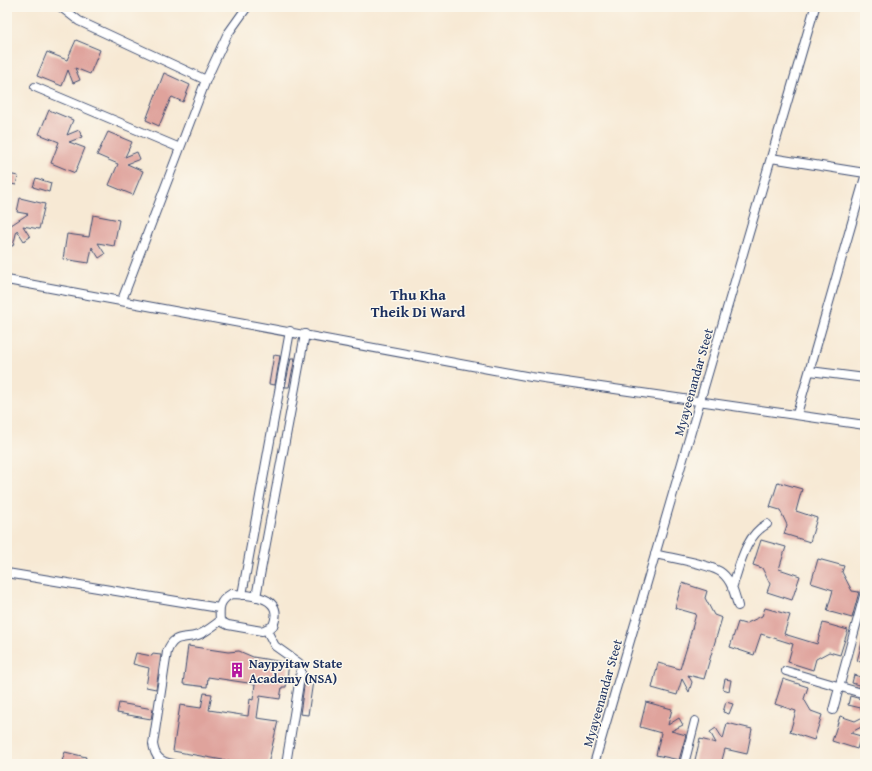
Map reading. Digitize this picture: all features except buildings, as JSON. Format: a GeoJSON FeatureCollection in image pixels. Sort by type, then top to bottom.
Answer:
{"type":"FeatureCollection","features":[{"type":"Feature","properties":{"kind":"street"},"geometry":{"type":"LineString","coordinates":[[61,7],[80,21],[206,80]]}},
{"type":"Feature","properties":{"kind":"street"},"geometry":{"type":"LineString","coordinates":[[122,300],[206,80],[227,35],[248,7]]}},
{"type":"Feature","properties":{"kind":"street","name":"Myayeenandar Steet"},"geometry":{"type":"LineString","coordinates":[[594,764],[815,7]]}},
{"type":"Feature","properties":{"kind":"street"},"geometry":{"type":"LineString","coordinates":[[35,87],[180,148]]}},
{"type":"Feature","properties":{"kind":"street"},"geometry":{"type":"LineString","coordinates":[[771,158],[865,173]]}},
{"type":"Feature","properties":{"kind":"street"},"geometry":{"type":"LineString","coordinates":[[797,414],[865,177]]}},
{"type":"Feature","properties":{"kind":"street"},"geometry":{"type":"LineString","coordinates":[[7,280],[531,376],[797,414],[865,426]]}},
{"type":"Feature","properties":{"kind":"street"},"geometry":{"type":"LineString","coordinates":[[242,595],[290,331]]}},
{"type":"Feature","properties":{"kind":"street"},"geometry":{"type":"LineString","coordinates":[[256,597],[305,334]]}},
{"type":"Feature","properties":{"kind":"street"},"geometry":{"type":"LineString","coordinates":[[810,371],[865,378]]}},
{"type":"Feature","properties":{"kind":"street"},"geometry":{"type":"LineString","coordinates":[[732,588],[750,540],[757,530],[767,524]]}},
{"type":"Feature","properties":{"kind":"street"},"geometry":{"type":"LineString","coordinates":[[655,554],[712,568],[722,572],[732,588],[738,606]]}},
{"type":"Feature","properties":{"kind":"street"},"geometry":{"type":"LineString","coordinates":[[7,574],[219,608]]}},
{"type":"Feature","properties":{"kind":"street"},"geometry":{"type":"LineString","coordinates":[[832,710],[865,592]]}},
{"type":"Feature","properties":{"kind":"street"},"geometry":{"type":"LineString","coordinates":[[231,594],[268,600],[274,605],[276,611],[273,626],[262,630],[228,625],[220,621],[219,608],[221,601],[231,594]]}},
{"type":"Feature","properties":{"kind":"street"},"geometry":{"type":"LineString","coordinates":[[173,764],[158,759],[154,753],[153,744],[167,652],[170,643],[175,639],[200,634],[220,621]]}},
{"type":"Feature","properties":{"kind":"street"},"geometry":{"type":"LineString","coordinates":[[266,629],[275,646],[299,663],[301,671],[286,764]]}},
{"type":"Feature","properties":{"kind":"street"},"geometry":{"type":"LineString","coordinates":[[786,671],[865,694]]}},
{"type":"Feature","properties":{"kind":"street"},"geometry":{"type":"LineString","coordinates":[[684,764],[695,721]]}},
{"type":"Feature","properties":{"kind":"place","name":"Naypyitaw State Academy (NSA)"},"geometry":{"type":"Point","coordinates":[237,670]}},
{"type":"Feature","properties":{"kind":"district","name":"Thu Kha Theik Di Ward"},"geometry":{"type":"Point","coordinates":[418,304]}}]}
